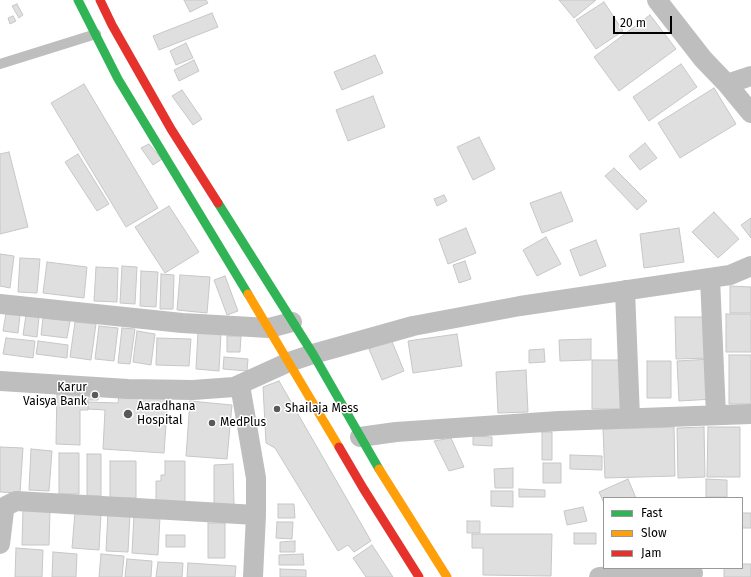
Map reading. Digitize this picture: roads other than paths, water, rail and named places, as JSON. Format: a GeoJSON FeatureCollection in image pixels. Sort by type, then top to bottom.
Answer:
{"type":"FeatureCollection","features":[{"type":"Feature","properties":{"kind":"street"},"geometry":{"type":"LineString","coordinates":[[78,0],[118,79],[418,577]]}},
{"type":"Feature","properties":{"kind":"street"},"geometry":{"type":"LineString","coordinates":[[100,0],[112,25],[171,129],[313,354],[382,474],[447,577]]}},
{"type":"Feature","properties":{"kind":"street"},"geometry":{"type":"LineString","coordinates":[[657,0],[703,59],[751,113]]}},
{"type":"Feature","properties":{"kind":"street"},"geometry":{"type":"LineString","coordinates":[[726,84],[751,76]]}},
{"type":"Feature","properties":{"kind":"street"},"geometry":{"type":"LineString","coordinates":[[0,381],[128,389],[218,389],[240,385],[289,362],[313,354],[413,326],[520,306],[730,275],[750,267]]}},
{"type":"Feature","properties":{"kind":"street"},"geometry":{"type":"LineString","coordinates":[[710,278],[716,415]]}},
{"type":"Feature","properties":{"kind":"street"},"geometry":{"type":"LineString","coordinates":[[625,290],[630,418]]}},
{"type":"Feature","properties":{"kind":"street"},"geometry":{"type":"LineString","coordinates":[[0,304],[182,323],[269,328],[292,322]]}},
{"type":"Feature","properties":{"kind":"street"},"geometry":{"type":"LineString","coordinates":[[240,385],[256,478],[253,577]]}},
{"type":"Feature","properties":{"kind":"street"},"geometry":{"type":"LineString","coordinates":[[360,436],[396,432],[551,422],[751,414]]}},
{"type":"Feature","properties":{"kind":"street"},"geometry":{"type":"LineString","coordinates":[[0,544],[4,511],[6,506],[16,501],[256,515]]}},
{"type":"Feature","properties":{"kind":"street"},"geometry":{"type":"LineString","coordinates":[[599,577],[693,573]]}},
{"type":"Feature","properties":{"kind":"lane"},"geometry":{"type":"LineString","coordinates":[[0,64],[95,35],[112,25]]}},
{"type":"Feature","properties":{"kind":"place","name":"Karur Vaisya Bank"},"geometry":{"type":"Point","coordinates":[95,395]}},
{"type":"Feature","properties":{"kind":"place","name":"Shailaja Mess"},"geometry":{"type":"Point","coordinates":[277,409]}},
{"type":"Feature","properties":{"kind":"place","name":"Aaradhana Hospital"},"geometry":{"type":"Point","coordinates":[128,414]}},
{"type":"Feature","properties":{"kind":"place","name":"MedPlus"},"geometry":{"type":"Point","coordinates":[212,423]}}]}
